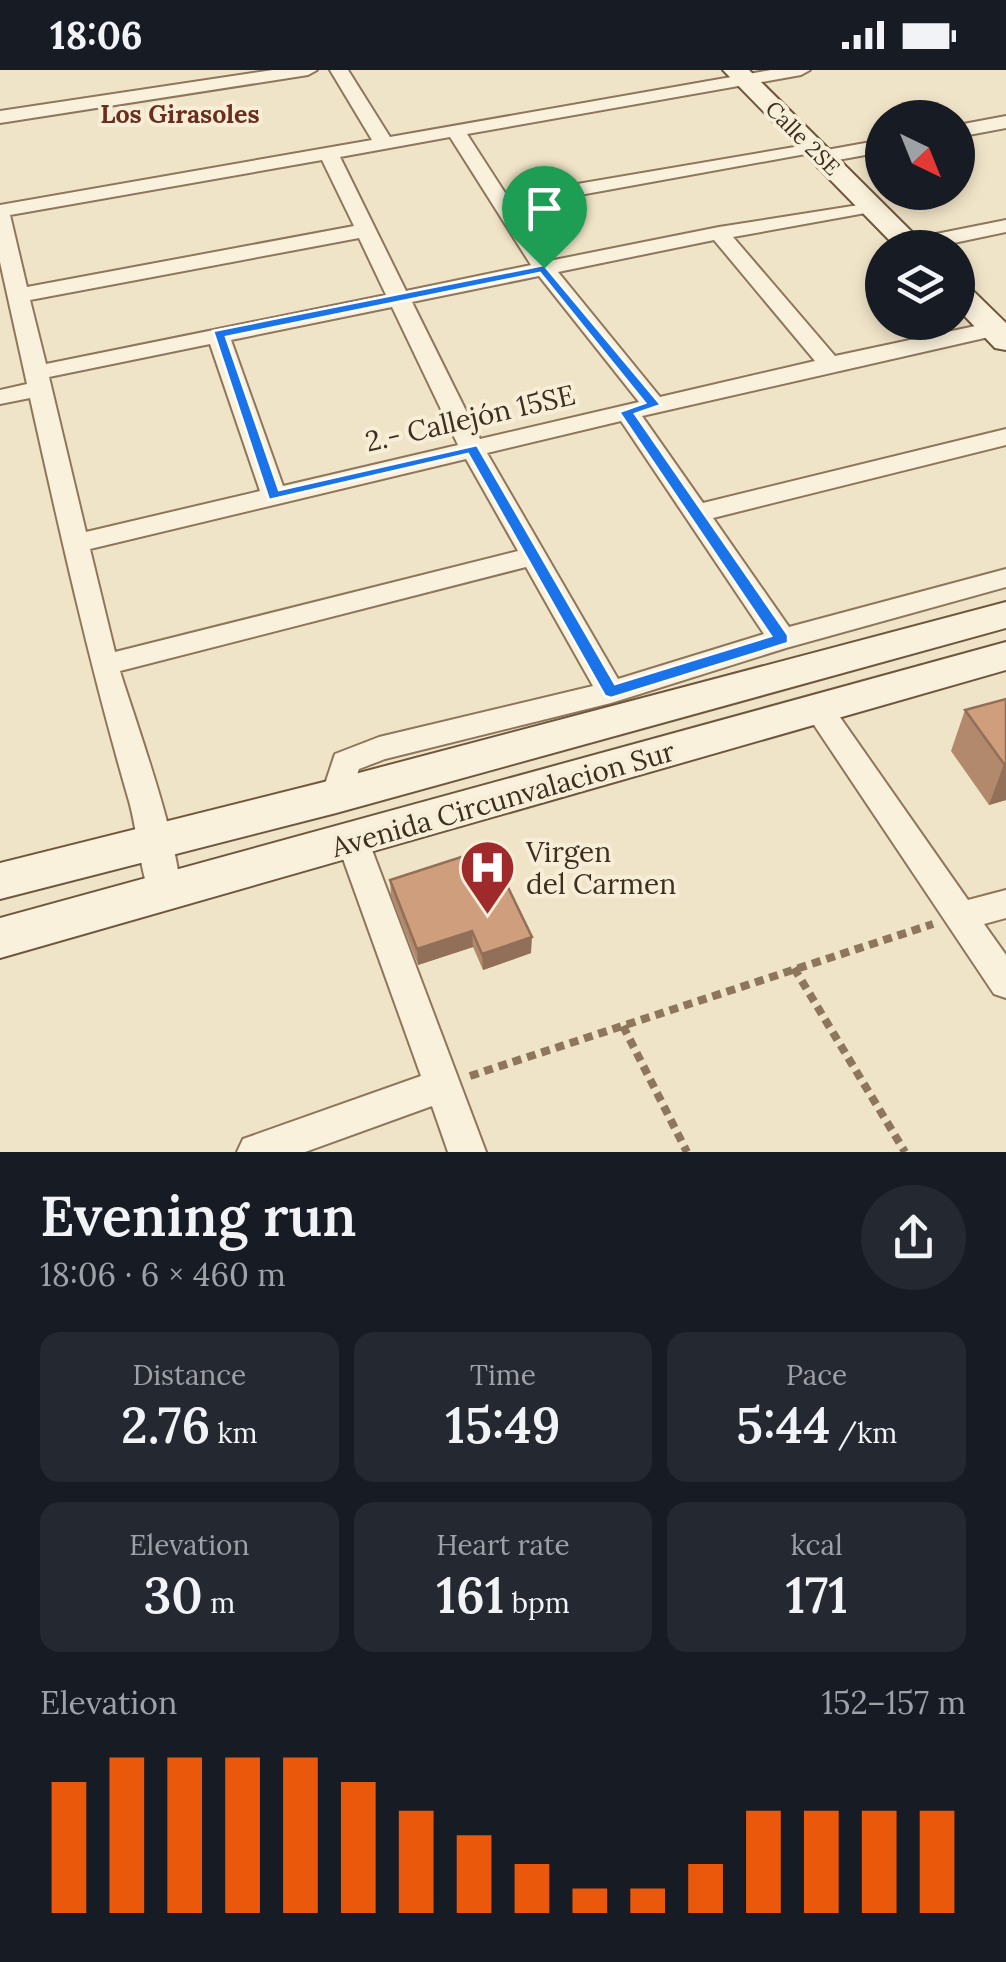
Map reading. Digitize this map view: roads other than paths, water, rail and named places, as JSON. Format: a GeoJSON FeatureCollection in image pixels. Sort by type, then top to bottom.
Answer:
{"type":"FeatureCollection","features":[{"type":"Feature","properties":{"kind":"main road","name":"Calle 2SE"},"geometry":{"type":"LineString","coordinates":[[740,75],[865,200]]}},
{"type":"Feature","properties":{"kind":"main road","name":"Calle 2SE"},"geometry":{"type":"LineString","coordinates":[[875,210],[896,230]]}},
{"type":"Feature","properties":{"kind":"main road"},"geometry":{"type":"LineString","coordinates":[[975,309],[1000,335]]}},
{"type":"Feature","properties":{"kind":"main road","name":"Avenida Circunvalacion Sur"},"geometry":{"type":"LineString","coordinates":[[0,881],[336,796],[1006,615]]}},
{"type":"Feature","properties":{"kind":"main road","name":"Avenida Circunvalacion Sur"},"geometry":{"type":"LineString","coordinates":[[0,938],[1006,656]]}},
{"type":"Feature","properties":{"kind":"street"},"geometry":{"type":"LineString","coordinates":[[0,117],[308,70]]}},
{"type":"Feature","properties":{"kind":"street"},"geometry":{"type":"LineString","coordinates":[[339,70],[384,143]]}},
{"type":"Feature","properties":{"kind":"street"},"geometry":{"type":"LineString","coordinates":[[166,894],[156,842],[104,665],[0,214],[456,132],[740,75],[801,70]]}},
{"type":"Feature","properties":{"kind":"street"},"geometry":{"type":"LineString","coordinates":[[975,128],[1006,122]]}},
{"type":"Feature","properties":{"kind":"street"},"geometry":{"type":"LineString","coordinates":[[456,132],[544,268],[654,405]]}},
{"type":"Feature","properties":{"kind":"street"},"geometry":{"type":"LineString","coordinates":[[504,203],[816,152],[865,148]]}},
{"type":"Feature","properties":{"kind":"street"},"geometry":{"type":"LineString","coordinates":[[328,153],[472,448],[611,692]]}},
{"type":"Feature","properties":{"kind":"street"},"geometry":{"type":"LineString","coordinates":[[0,397],[38,381],[218,334],[719,232],[865,207]]}},
{"type":"Feature","properties":{"kind":"street"},"geometry":{"type":"LineString","coordinates":[[975,233],[1006,226]]}},
{"type":"Feature","properties":{"kind":"street"},"geometry":{"type":"LineString","coordinates":[[20,295],[368,230]]}},
{"type":"Feature","properties":{"kind":"street"},"geometry":{"type":"LineString","coordinates":[[719,232],[830,364]]}},
{"type":"Feature","properties":{"kind":"street"},"geometry":{"type":"LineString","coordinates":[[218,334],[274,496]]}},
{"type":"Feature","properties":{"kind":"street","name":"2.- Callejón 15SE"},"geometry":{"type":"LineString","coordinates":[[78,543],[830,364],[1000,335]]}},
{"type":"Feature","properties":{"kind":"street"},"geometry":{"type":"LineString","coordinates":[[626,412],[782,639]]}},
{"type":"Feature","properties":{"kind":"street"},"geometry":{"type":"LineString","coordinates":[[698,513],[1006,436]]}},
{"type":"Feature","properties":{"kind":"street"},"geometry":{"type":"LineString","coordinates":[[104,665],[534,556]]}},
{"type":"Feature","properties":{"kind":"street"},"geometry":{"type":"LineString","coordinates":[[336,796],[346,762],[380,749],[611,692],[782,639],[1006,578]]}},
{"type":"Feature","properties":{"kind":"street"},"geometry":{"type":"LineString","coordinates":[[818,708],[1006,983]]}},
{"type":"Feature","properties":{"kind":"street"},"geometry":{"type":"LineString","coordinates":[[353,842],[467,1152]]}},
{"type":"Feature","properties":{"kind":"street"},"geometry":{"type":"LineString","coordinates":[[958,916],[1006,904]]}},
{"type":"Feature","properties":{"kind":"street"},"geometry":{"type":"LineString","coordinates":[[256,1152],[443,1085]]}},
{"type":"Feature","properties":{"kind":"place","name":"Virgen del Carmen"},"geometry":{"type":"Point","coordinates":[487,917]}},
{"type":"Feature","properties":{"kind":"district","name":"Los Girasoles"},"geometry":{"type":"Point","coordinates":[180,114]}}]}
